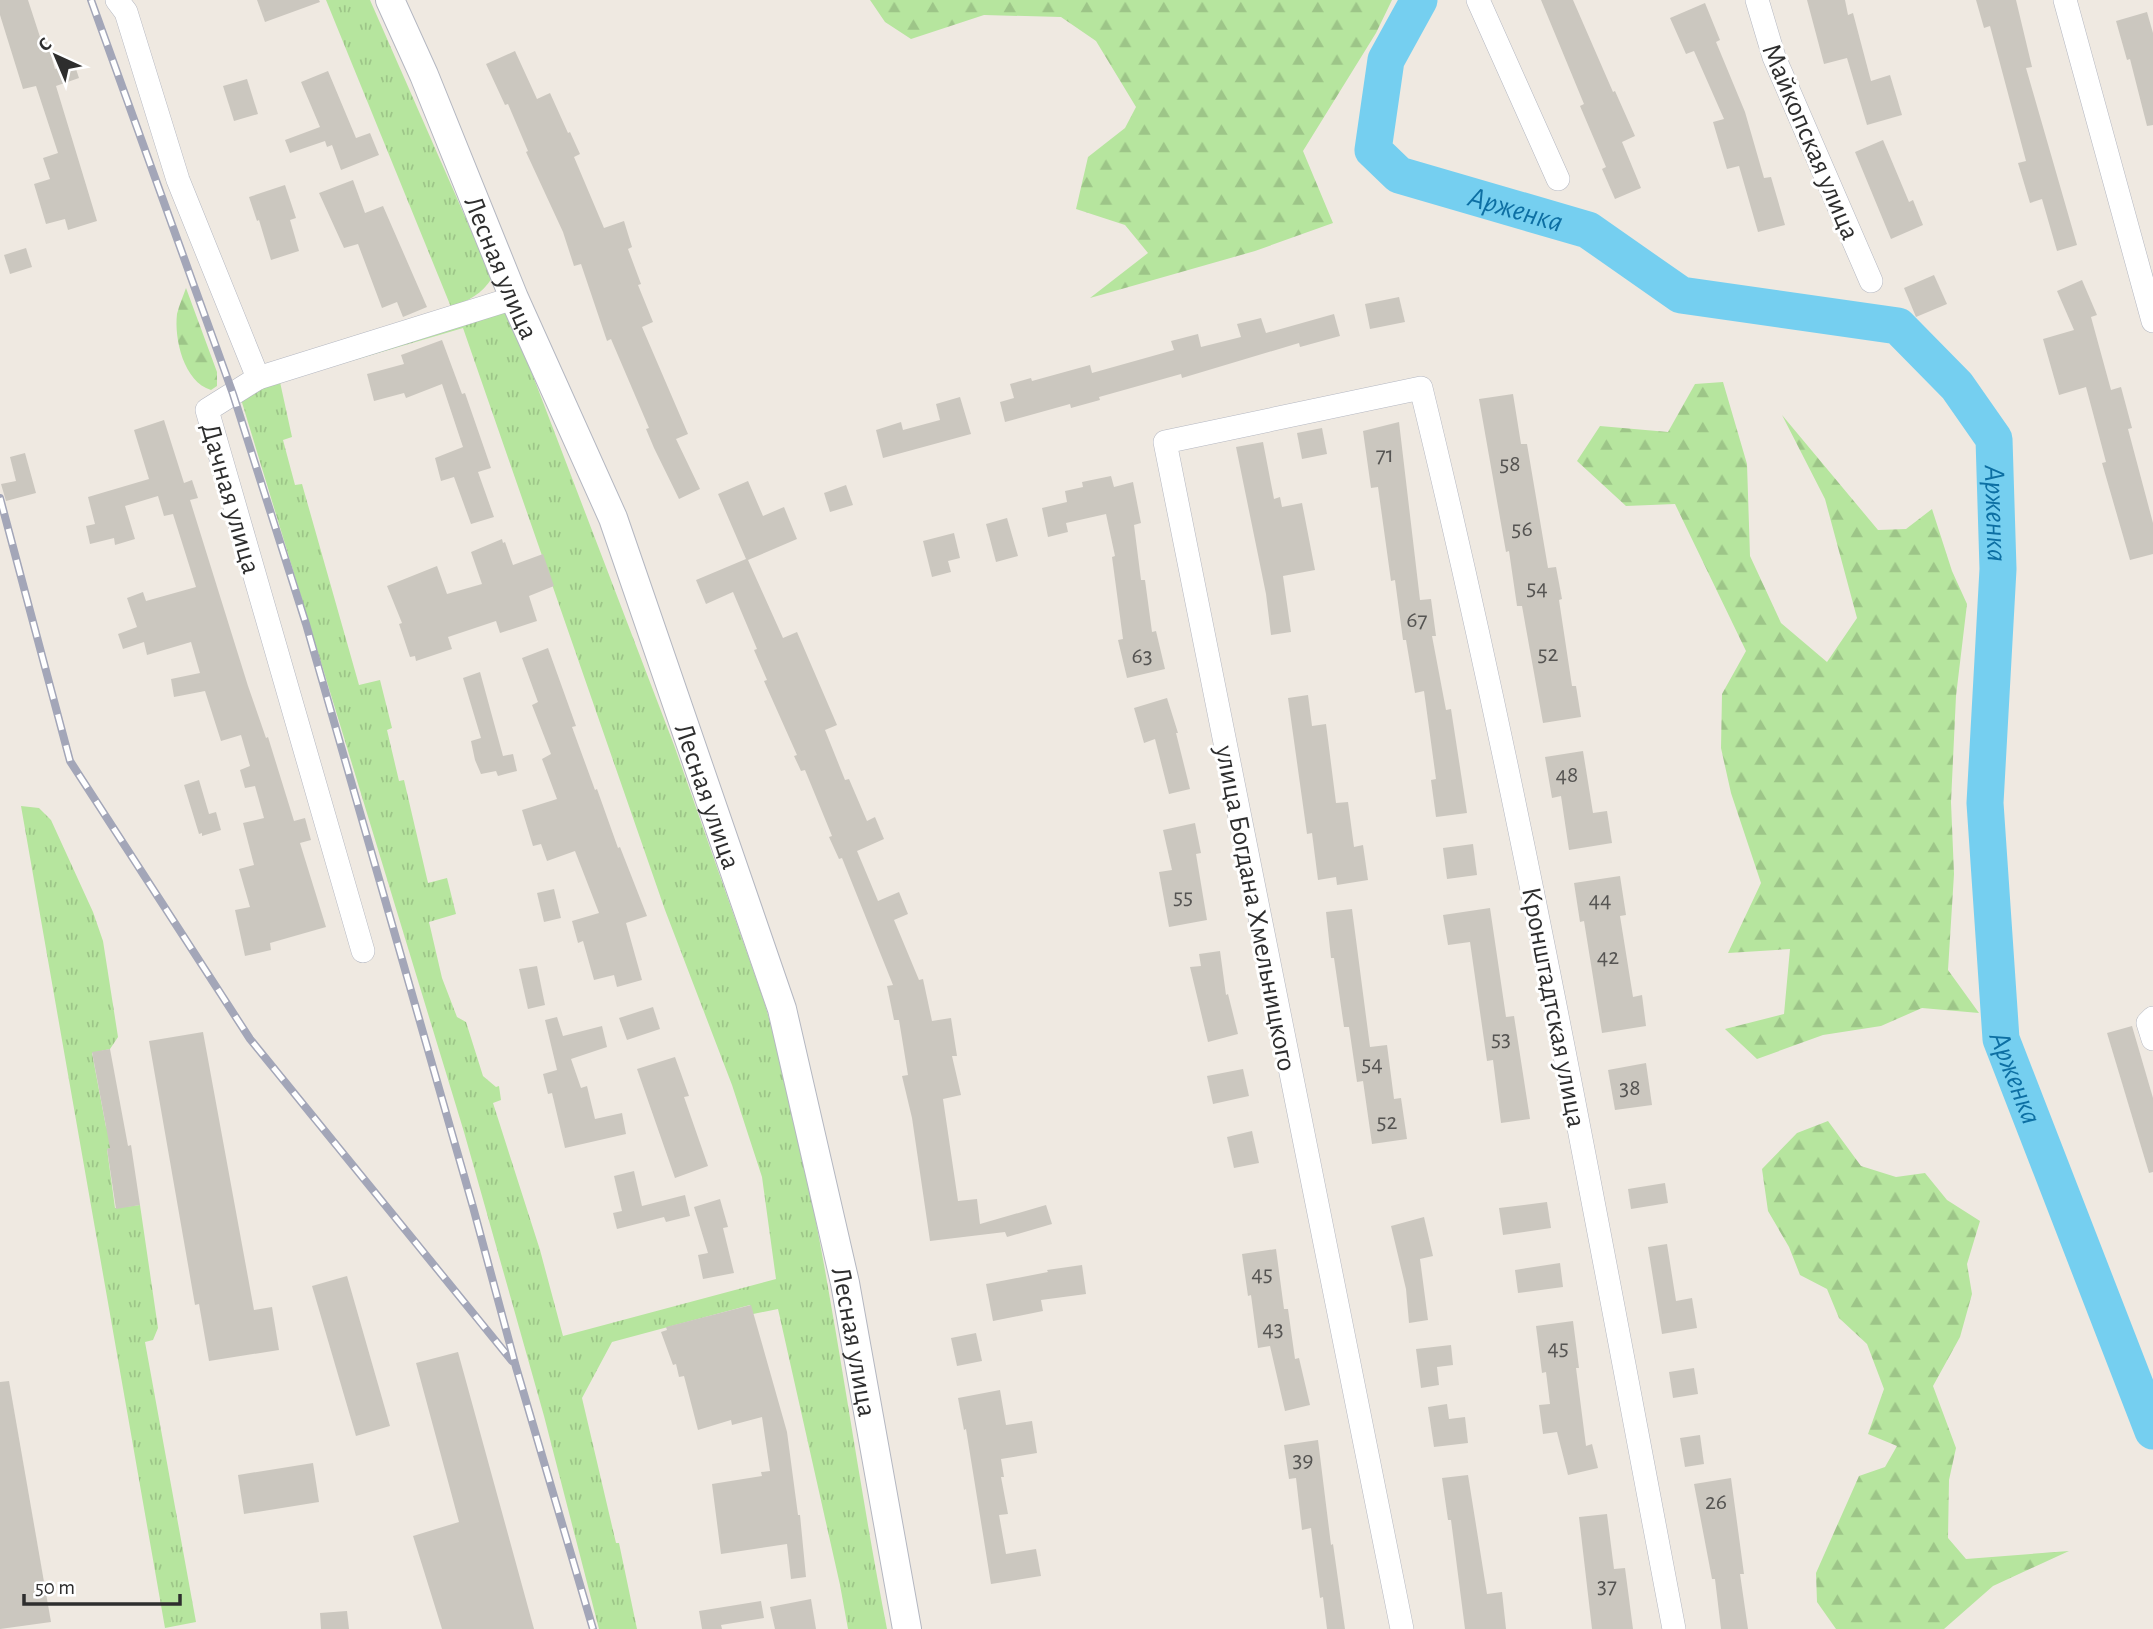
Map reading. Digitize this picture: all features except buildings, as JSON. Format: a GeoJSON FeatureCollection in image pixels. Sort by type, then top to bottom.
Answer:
{"type":"FeatureCollection","features":[{"type":"Feature","properties":{"kind":"street"},"geometry":{"type":"LineString","coordinates":[[117,0],[126,12],[178,180],[258,378],[514,298]]}},
{"type":"Feature","properties":{"kind":"street","name":"Лесная улица"},"geometry":{"type":"LineString","coordinates":[[390,0],[424,75],[514,298],[613,518],[782,1009],[845,1283],[907,1629]]}},
{"type":"Feature","properties":{"kind":"street"},"geometry":{"type":"LineString","coordinates":[[1478,0],[1558,179]]}},
{"type":"Feature","properties":{"kind":"street","name":"Майкопская улица"},"geometry":{"type":"LineString","coordinates":[[1757,0],[1774,57],[1871,281]]}},
{"type":"Feature","properties":{"kind":"street"},"geometry":{"type":"LineString","coordinates":[[2065,0],[2153,321]]}},
{"type":"Feature","properties":{"kind":"street","name":"Дачная улица"},"geometry":{"type":"LineString","coordinates":[[258,378],[206,410],[363,951]]}},
{"type":"Feature","properties":{"kind":"street","name":"улица Богдана Хмельницкого"},"geometry":{"type":"LineString","coordinates":[[1402,1629],[1165,442],[1421,388]]}},
{"type":"Feature","properties":{"kind":"street","name":"Кронштадтская улица"},"geometry":{"type":"LineString","coordinates":[[1421,388],[1466,575],[1506,760],[1674,1629]]}},
{"type":"Feature","properties":{"kind":"street"},"geometry":{"type":"LineString","coordinates":[[2153,1018],[2148,1023],[2153,1039]]}},
{"type":"Feature","properties":{"kind":"green space"},"geometry":{"type":"Polygon","coordinates":[[[326,0],[370,0],[492,278],[479,293],[463,302],[451,307],[326,0]]]}},
{"type":"Feature","properties":{"kind":"green space"},"geometry":{"type":"Polygon","coordinates":[[[870,0],[1392,0],[1376,33],[1303,151],[1333,223],[1255,251],[1090,298],[1148,253],[1125,225],[1076,209],[1088,157],[1125,128],[1136,107],[1096,41],[1061,17],[984,15],[911,39],[885,22],[870,0]]]}},
{"type":"Feature","properties":{"kind":"green space"},"geometry":{"type":"Polygon","coordinates":[[[186,288],[217,372],[217,386],[211,390],[194,378],[179,347],[177,314],[186,288]]]}},
{"type":"Feature","properties":{"kind":"green space"},"geometry":{"type":"Polygon","coordinates":[[[505,311],[512,321],[674,745],[764,1001],[803,1156],[887,1629],[848,1629],[778,1309],[753,1314],[750,1305],[612,1342],[582,1398],[616,1543],[619,1543],[637,1629],[599,1629],[544,1416],[464,1132],[240,396],[266,383],[505,311]],[[463,328],[280,382],[292,437],[283,440],[295,485],[302,484],[359,685],[380,680],[392,728],[387,730],[399,781],[404,780],[428,883],[447,878],[456,914],[429,922],[442,978],[457,1017],[466,1022],[483,1076],[496,1087],[499,1086],[501,1100],[493,1103],[540,1250],[563,1336],[776,1279],[762,1177],[732,1085],[665,910],[463,328]]]}},
{"type":"Feature","properties":{"kind":"green space"},"geometry":{"type":"Polygon","coordinates":[[[1723,382],[1747,464],[1750,556],[1781,623],[1827,662],[1857,618],[1825,499],[1782,415],[1878,530],[1906,529],[1932,509],[1952,571],[1967,604],[1956,696],[1951,802],[1954,874],[1948,970],[1979,1013],[1922,1008],[1881,1026],[1823,1035],[1757,1059],[1725,1029],[1784,1014],[1790,949],[1728,953],[1761,883],[1731,793],[1721,748],[1722,694],[1746,651],[1675,504],[1626,506],[1577,461],[1600,426],[1668,432],[1695,384],[1723,382]]]}},
{"type":"Feature","properties":{"kind":"green space"},"geometry":{"type":"Polygon","coordinates":[[[21,806],[39,808],[51,820],[93,912],[103,941],[118,1037],[110,1049],[92,1053],[106,1127],[128,1146],[107,1149],[115,1208],[140,1205],[158,1328],[153,1340],[145,1342],[196,1622],[165,1628],[21,806]]]}},
{"type":"Feature","properties":{"kind":"green space"},"geometry":{"type":"Polygon","coordinates":[[[1828,1121],[1861,1166],[1896,1177],[1925,1173],[1947,1200],[1980,1221],[1967,1264],[1972,1294],[1960,1337],[1933,1386],[1956,1448],[1949,1480],[1948,1538],[1966,1559],[2069,1551],[1993,1586],[1944,1629],[1836,1629],[1817,1602],[1816,1573],[1859,1476],[1885,1467],[1897,1446],[1868,1434],[1884,1389],[1867,1344],[1839,1318],[1827,1289],[1800,1275],[1789,1247],[1768,1211],[1762,1169],[1797,1133],[1828,1121]]]}},
{"type":"Feature","properties":{"kind":"waterway","name":"Арженка"},"geometry":{"type":"LineString","coordinates":[[1419,0],[1386,60],[1373,150],[1399,175],[1588,230],[1681,295],[1898,326],[1957,386],[1994,439],[1998,569],[1985,803],[2001,1039],[2153,1431]]}},
{"type":"Feature","properties":{"kind":"railway"},"geometry":{"type":"LineString","coordinates":[[91,0],[233,394],[306,624],[593,1629]]}},
{"type":"Feature","properties":{"kind":"railway"},"geometry":{"type":"LineString","coordinates":[[0,498],[70,761],[250,1039],[512,1361]]}}]}
